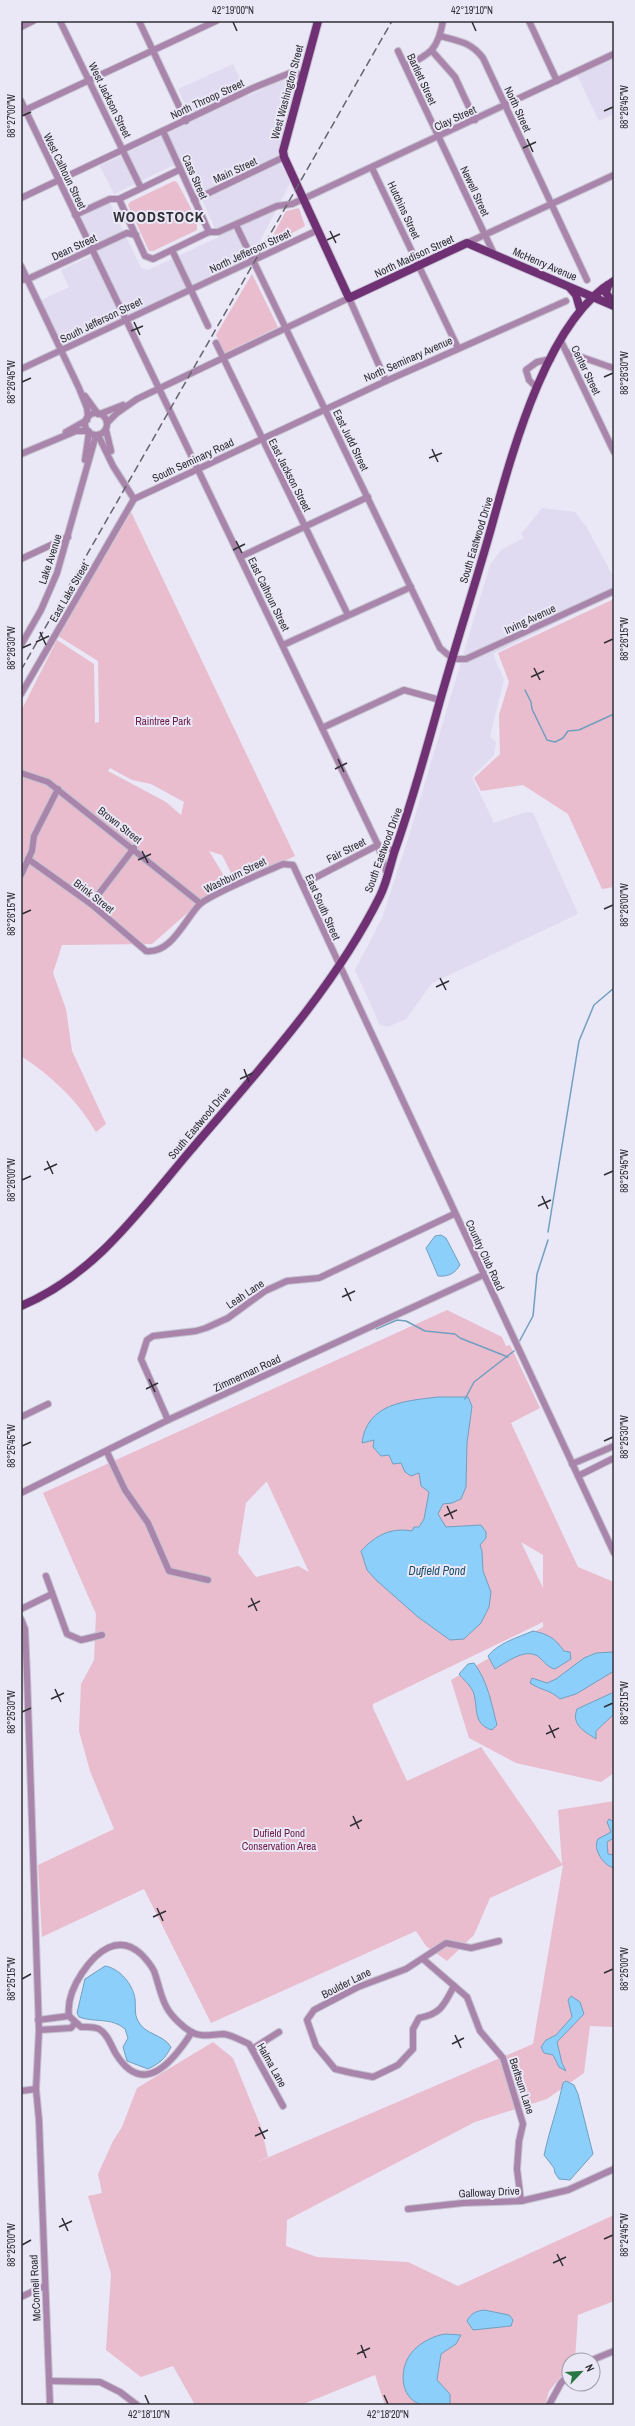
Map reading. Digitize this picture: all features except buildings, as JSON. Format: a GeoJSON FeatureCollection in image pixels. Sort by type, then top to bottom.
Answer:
{"type":"FeatureCollection","features":[{"type":"Feature","properties":{"kind":"main road","name":"West Washington Street"},"geometry":{"type":"LineString","coordinates":[[318,21],[284,143],[284,157],[349,298]]}},
{"type":"Feature","properties":{"kind":"main road","name":"North Madison Street"},"geometry":{"type":"LineString","coordinates":[[349,298],[467,243]]}},
{"type":"Feature","properties":{"kind":"main road","name":"McHenry Avenue"},"geometry":{"type":"LineString","coordinates":[[467,243],[614,305]]}},
{"type":"Feature","properties":{"kind":"main road"},"geometry":{"type":"LineString","coordinates":[[592,296],[611,283]]}},
{"type":"Feature","properties":{"kind":"main road"},"geometry":{"type":"LineString","coordinates":[[611,283],[606,293],[614,305]]}},
{"type":"Feature","properties":{"kind":"main road"},"geometry":{"type":"LineString","coordinates":[[568,286],[576,295],[580,309]]}},
{"type":"Feature","properties":{"kind":"main road","name":"South Eastwood Drive"},"geometry":{"type":"LineString","coordinates":[[21,1306],[37,1299],[85,1268],[121,1234],[307,1011],[339,966],[381,894],[414,794],[516,442],[537,388],[551,359],[580,309],[592,296]]}},
{"type":"Feature","properties":{"kind":"street"},"geometry":{"type":"LineString","coordinates":[[21,27],[33,21]]}},
{"type":"Feature","properties":{"kind":"street","name":"West Jackson Street"},"geometry":{"type":"LineString","coordinates":[[60,21],[141,188]]}},
{"type":"Feature","properties":{"kind":"street"},"geometry":{"type":"LineString","coordinates":[[139,21],[186,121]]}},
{"type":"Feature","properties":{"kind":"street"},"geometry":{"type":"LineString","coordinates":[[23,111],[216,21]]}},
{"type":"Feature","properties":{"kind":"street"},"geometry":{"type":"LineString","coordinates":[[406,66],[432,51],[440,36],[443,21]]}},
{"type":"Feature","properties":{"kind":"street"},"geometry":{"type":"LineString","coordinates":[[529,21],[557,81]]}},
{"type":"Feature","properties":{"kind":"street","name":"North Street"},"geometry":{"type":"LineString","coordinates":[[440,36],[459,39],[478,51],[587,280]]}},
{"type":"Feature","properties":{"kind":"street","name":"Bartlett Street"},"geometry":{"type":"LineString","coordinates":[[398,51],[438,137]]}},
{"type":"Feature","properties":{"kind":"street"},"geometry":{"type":"LineString","coordinates":[[432,51],[455,77],[475,120]]}},
{"type":"Feature","properties":{"kind":"street","name":"Clay Street"},"geometry":{"type":"LineString","coordinates":[[136,236],[145,256],[153,259],[209,232],[218,232],[277,206],[292,204],[614,54]]}},
{"type":"Feature","properties":{"kind":"street","name":"North Throop Street"},"geometry":{"type":"LineString","coordinates":[[21,198],[290,73],[303,75]]}},
{"type":"Feature","properties":{"kind":"street","name":"West Calhoun Street"},"geometry":{"type":"LineString","coordinates":[[21,101],[23,111],[92,250]]}},
{"type":"Feature","properties":{"kind":"street","name":"Cass Street"},"geometry":{"type":"LineString","coordinates":[[163,131],[179,170],[209,232]]}},
{"type":"Feature","properties":{"kind":"street","name":"Newell Street"},"geometry":{"type":"LineString","coordinates":[[438,137],[494,254]]}},
{"type":"Feature","properties":{"kind":"street","name":"Main Street"},"geometry":{"type":"LineString","coordinates":[[194,200],[284,157]]}},
{"type":"Feature","properties":{"kind":"street","name":"Hutchins Street"},"geometry":{"type":"LineString","coordinates":[[372,168],[458,348]]}},
{"type":"Feature","properties":{"kind":"street"},"geometry":{"type":"LineString","coordinates":[[75,215],[110,199],[119,199],[179,170]]}},
{"type":"Feature","properties":{"kind":"street","name":"North Madison Street"},"geometry":{"type":"LineString","coordinates":[[467,243],[614,175]]}},
{"type":"Feature","properties":{"kind":"street"},"geometry":{"type":"LineString","coordinates":[[119,199],[136,236]]}},
{"type":"Feature","properties":{"kind":"street"},"geometry":{"type":"LineString","coordinates":[[130,224],[127,233],[136,236]]}},
{"type":"Feature","properties":{"kind":"street","name":"East Judd Street"},"geometry":{"type":"LineString","coordinates":[[236,225],[440,648],[453,660]]}},
{"type":"Feature","properties":{"kind":"street","name":"North Jefferson Street"},"geometry":{"type":"LineString","coordinates":[[190,289],[318,230]]}},
{"type":"Feature","properties":{"kind":"street","name":"Dean Street"},"geometry":{"type":"LineString","coordinates":[[21,280],[28,279],[127,233]]}},
{"type":"Feature","properties":{"kind":"street","name":"East Calhoun Street"},"geometry":{"type":"LineString","coordinates":[[92,250],[378,845],[388,874]]}},
{"type":"Feature","properties":{"kind":"street"},"geometry":{"type":"LineString","coordinates":[[172,250],[208,326]]}},
{"type":"Feature","properties":{"kind":"street"},"geometry":{"type":"LineString","coordinates":[[21,266],[79,388],[87,408],[88,431]]}},
{"type":"Feature","properties":{"kind":"street","name":"South Jefferson Street"},"geometry":{"type":"LineString","coordinates":[[21,369],[190,289]]}},
{"type":"Feature","properties":{"kind":"street"},"geometry":{"type":"LineString","coordinates":[[349,298],[386,381]]}},
{"type":"Feature","properties":{"kind":"street","name":"North Madison Street"},"geometry":{"type":"LineString","coordinates":[[137,400],[349,298]]}},
{"type":"Feature","properties":{"kind":"street","name":"North Seminary Avenue"},"geometry":{"type":"LineString","coordinates":[[261,439],[458,348],[566,301]]}},
{"type":"Feature","properties":{"kind":"street","name":"Center Street"},"geometry":{"type":"LineString","coordinates":[[561,341],[614,452]]}},
{"type":"Feature","properties":{"kind":"street","name":"East Jackson Street"},"geometry":{"type":"LineString","coordinates":[[216,343],[261,439],[348,615]]}},
{"type":"Feature","properties":{"kind":"street"},"geometry":{"type":"LineString","coordinates":[[567,352],[613,368]]}},
{"type":"Feature","properties":{"kind":"street"},"geometry":{"type":"LineString","coordinates":[[537,388],[529,380],[526,370],[537,362],[551,359]]}},
{"type":"Feature","properties":{"kind":"street"},"geometry":{"type":"LineString","coordinates":[[79,388],[107,423]]}},
{"type":"Feature","properties":{"kind":"street"},"geometry":{"type":"LineString","coordinates":[[53,440],[88,418],[137,400]]}},
{"type":"Feature","properties":{"kind":"street"},"geometry":{"type":"LineString","coordinates":[[116,468],[106,430],[107,423],[117,413],[137,400]]}},
{"type":"Feature","properties":{"kind":"street"},"geometry":{"type":"LineString","coordinates":[[97,435],[106,430]]}},
{"type":"Feature","properties":{"kind":"street"},"geometry":{"type":"LineString","coordinates":[[21,454],[77,431],[88,431],[97,435],[134,499]]}},
{"type":"Feature","properties":{"kind":"street","name":"Lake Avenue"},"geometry":{"type":"LineString","coordinates":[[84,473],[88,431]]}},
{"type":"Feature","properties":{"kind":"street","name":"Lake Avenue"},"geometry":{"type":"LineString","coordinates":[[21,645],[48,595],[68,537],[84,473],[97,435]]}},
{"type":"Feature","properties":{"kind":"street","name":"South Seminary Road"},"geometry":{"type":"LineString","coordinates":[[134,499],[261,439]]}},
{"type":"Feature","properties":{"kind":"street"},"geometry":{"type":"LineString","coordinates":[[240,557],[368,497]]}},
{"type":"Feature","properties":{"kind":"street","name":"East Lake Street"},"geometry":{"type":"LineString","coordinates":[[21,694],[134,499]]}},
{"type":"Feature","properties":{"kind":"street"},"geometry":{"type":"LineString","coordinates":[[21,559],[68,537]]}},
{"type":"Feature","properties":{"kind":"street"},"geometry":{"type":"LineString","coordinates":[[283,645],[411,586]]}},
{"type":"Feature","properties":{"kind":"street","name":"Irving Avenue"},"geometry":{"type":"LineString","coordinates":[[453,660],[466,659],[614,591]]}},
{"type":"Feature","properties":{"kind":"street"},"geometry":{"type":"LineString","coordinates":[[322,728],[404,690],[440,700]]}},
{"type":"Feature","properties":{"kind":"street","name":"Brown Street"},"geometry":{"type":"LineString","coordinates":[[21,773],[48,782],[58,789],[134,848],[200,903]]}},
{"type":"Feature","properties":{"kind":"street"},"geometry":{"type":"LineString","coordinates":[[21,875],[28,859],[34,836],[58,789]]}},
{"type":"Feature","properties":{"kind":"street"},"geometry":{"type":"LineString","coordinates":[[378,845],[395,851]]}},
{"type":"Feature","properties":{"kind":"street","name":"Fair Street"},"geometry":{"type":"LineString","coordinates":[[303,884],[378,845]]}},
{"type":"Feature","properties":{"kind":"street"},"geometry":{"type":"LineString","coordinates":[[91,904],[134,848]]}},
{"type":"Feature","properties":{"kind":"street","name":"Brink Street"},"geometry":{"type":"LineString","coordinates":[[28,859],[91,904],[146,951]]}},
{"type":"Feature","properties":{"kind":"street","name":"East South Street"},"geometry":{"type":"LineString","coordinates":[[282,864],[293,866],[303,884],[339,966]]}},
{"type":"Feature","properties":{"kind":"street","name":"Washburn Street"},"geometry":{"type":"LineString","coordinates":[[146,951],[155,952],[164,948],[200,903],[282,864]]}},
{"type":"Feature","properties":{"kind":"street","name":"Country Club Road"},"geometry":{"type":"LineString","coordinates":[[339,966],[614,1553]]}},
{"type":"Feature","properties":{"kind":"street","name":"Leah Lane"},"geometry":{"type":"LineString","coordinates":[[168,1420],[141,1359],[147,1340],[152,1336],[206,1328],[228,1318],[265,1291],[287,1281],[318,1278],[454,1214]]}},
{"type":"Feature","properties":{"kind":"street","name":"Zimmerman Road"},"geometry":{"type":"LineString","coordinates":[[21,1493],[107,1452],[168,1420],[483,1275]]}},
{"type":"Feature","properties":{"kind":"street"},"geometry":{"type":"LineString","coordinates":[[21,1417],[48,1404]]}},
{"type":"Feature","properties":{"kind":"street"},"geometry":{"type":"LineString","coordinates":[[572,1464],[614,1446]]}},
{"type":"Feature","properties":{"kind":"street"},"geometry":{"type":"LineString","coordinates":[[107,1452],[125,1490],[148,1523],[169,1571],[208,1580]]}},
{"type":"Feature","properties":{"kind":"street"},"geometry":{"type":"LineString","coordinates":[[578,1476],[614,1458]]}},
{"type":"Feature","properties":{"kind":"street"},"geometry":{"type":"LineString","coordinates":[[46,1576],[67,1634],[81,1640],[102,1635]]}},
{"type":"Feature","properties":{"kind":"street"},"geometry":{"type":"LineString","coordinates":[[21,1609],[52,1594]]}},
{"type":"Feature","properties":{"kind":"street","name":"McConnell Road"},"geometry":{"type":"LineString","coordinates":[[21,1619],[25,1629],[39,2030],[36,2089],[39,2127],[44,2286],[50,2381],[50,2405]]}},
{"type":"Feature","properties":{"kind":"street"},"geometry":{"type":"LineString","coordinates":[[422,1959],[446,1943],[471,1948],[499,1941]]}},
{"type":"Feature","properties":{"kind":"street"},"geometry":{"type":"LineString","coordinates":[[118,1944],[126,1944],[146,1958],[154,1970],[160,1996],[168,2010],[192,2032],[178,2053],[159,2072],[143,2075],[130,2068],[117,2056],[106,2035],[100,2030],[94,2027],[81,2027],[76,2023],[69,2016],[68,2008],[75,1983],[86,1966],[102,1950],[118,1944]]}},
{"type":"Feature","properties":{"kind":"street","name":"Berltsum Lane"},"geometry":{"type":"LineString","coordinates":[[422,1959],[467,1997],[480,2031],[503,2058],[515,2093],[523,2124],[519,2141],[517,2169],[521,2201]]}},
{"type":"Feature","properties":{"kind":"street","name":"Boulder Lane"},"geometry":{"type":"LineString","coordinates":[[422,1959],[406,1968],[358,1987],[314,2010],[307,2020],[316,2046],[335,2069],[373,2076],[398,2065],[413,2049],[413,2029],[419,2018],[433,2016],[444,2004],[454,1986]]}},
{"type":"Feature","properties":{"kind":"street"},"geometry":{"type":"LineString","coordinates":[[38,2020],[69,2016]]}},
{"type":"Feature","properties":{"kind":"street"},"geometry":{"type":"LineString","coordinates":[[39,2030],[71,2028],[76,2023]]}},
{"type":"Feature","properties":{"kind":"street","name":"Halma Lane"},"geometry":{"type":"LineString","coordinates":[[192,2032],[208,2037],[224,2034],[249,2044],[283,2106]]}},
{"type":"Feature","properties":{"kind":"street"},"geometry":{"type":"LineString","coordinates":[[252,2049],[278,2032]]}},
{"type":"Feature","properties":{"kind":"street"},"geometry":{"type":"LineString","coordinates":[[21,2091],[36,2089]]}},
{"type":"Feature","properties":{"kind":"street","name":"Galloway Drive"},"geometry":{"type":"LineString","coordinates":[[408,2209],[463,2203],[521,2201],[568,2190],[614,2170]]}},
{"type":"Feature","properties":{"kind":"street"},"geometry":{"type":"LineString","coordinates":[[21,2297],[44,2286]]}},
{"type":"Feature","properties":{"kind":"street"},"geometry":{"type":"LineString","coordinates":[[601,2356],[614,2351]]}},
{"type":"Feature","properties":{"kind":"street"},"geometry":{"type":"LineString","coordinates":[[50,2381],[100,2382],[120,2392],[137,2405]]}},
{"type":"Feature","properties":{"kind":"street"},"geometry":{"type":"LineString","coordinates":[[549,2405],[561,2383]]}},
{"type":"Feature","properties":{"kind":"shaded area"},"geometry":{"type":"Polygon","coordinates":[[[614,54],[614,114],[599,121],[576,73],[614,54]]]}},
{"type":"Feature","properties":{"kind":"shaded area"},"geometry":{"type":"Polygon","coordinates":[[[233,64],[248,96],[286,78],[295,87],[277,156],[290,183],[253,255],[62,346],[41,300],[69,287],[61,270],[98,253],[81,216],[110,203],[141,268],[148,270],[219,237],[184,160],[114,194],[100,166],[193,121],[178,89],[233,64]]]}},
{"type":"Feature","properties":{"kind":"shaded area"},"geometry":{"type":"Polygon","coordinates":[[[542,508],[575,512],[586,526],[614,578],[614,594],[493,654],[504,680],[490,736],[496,742],[494,755],[472,777],[494,823],[526,812],[533,813],[578,914],[432,983],[406,1019],[388,1027],[380,1025],[355,970],[382,918],[409,836],[490,565],[501,550],[524,538],[521,534],[542,508]]]}},
{"type":"Feature","properties":{"kind":"green space"},"geometry":{"type":"Polygon","coordinates":[[[174,181],[177,182],[190,206],[197,225],[197,230],[153,251],[149,251],[128,205],[130,202],[174,181]]]}},
{"type":"Feature","properties":{"kind":"green space"},"geometry":{"type":"Polygon","coordinates":[[[299,208],[305,226],[267,247],[286,211],[299,208]]]}},
{"type":"Feature","properties":{"kind":"green space"},"geometry":{"type":"Polygon","coordinates":[[[252,274],[278,327],[225,353],[216,335],[252,274]]]}},
{"type":"Feature","properties":{"kind":"green space","name":"Raintree Park"},"geometry":{"type":"Polygon","coordinates":[[[131,512],[295,856],[236,883],[222,855],[209,851],[226,879],[152,944],[62,945],[53,973],[66,1009],[72,1051],[106,1124],[96,1132],[73,1100],[54,1081],[21,1056],[21,711],[57,640],[94,664],[95,723],[99,722],[98,661],[58,636],[131,512]],[[110,768],[108,771],[166,802],[181,815],[184,802],[151,784],[132,780],[110,768]]]}},
{"type":"Feature","properties":{"kind":"green space"},"geometry":{"type":"Polygon","coordinates":[[[614,599],[614,887],[602,889],[568,814],[523,785],[481,791],[474,778],[500,754],[499,715],[509,682],[498,653],[614,599]]]}},
{"type":"Feature","properties":{"kind":"green space","name":"Dufield Pond Conservation Area"},"geometry":{"type":"Polygon","coordinates":[[[447,1310],[502,1337],[506,1346],[510,1345],[540,1408],[511,1423],[578,1567],[614,1582],[614,1773],[601,1782],[516,1763],[469,1738],[451,1680],[543,1627],[543,1622],[373,1704],[373,1708],[407,1781],[481,1747],[562,1864],[558,1810],[614,1801],[614,2027],[590,2026],[584,2073],[547,2099],[475,2122],[287,2220],[286,2246],[317,2257],[408,2262],[458,2286],[614,2215],[614,2301],[578,2315],[576,2352],[561,2352],[561,2377],[549,2391],[545,2405],[385,2405],[375,2375],[301,2405],[195,2405],[173,2366],[141,2377],[106,2350],[111,2274],[88,2196],[102,2193],[98,2174],[113,2141],[122,2127],[137,2088],[213,2042],[233,2058],[261,2127],[268,2157],[253,2164],[533,2044],[563,1865],[490,1898],[474,1935],[447,1961],[426,1946],[416,1931],[211,2023],[144,1889],[42,1937],[38,1865],[114,1829],[90,1771],[79,1731],[81,1684],[94,1660],[96,1614],[43,1493],[447,1310]],[[267,1482],[246,1503],[238,1553],[256,1577],[298,1566],[309,1572],[267,1482]],[[521,1542],[543,1588],[543,1555],[521,1542]]]}},
{"type":"Feature","properties":{"kind":"water"},"geometry":{"type":"Polygon","coordinates":[[[441,1235],[446,1238],[460,1265],[451,1274],[445,1276],[438,1276],[426,1248],[435,1236],[441,1235]]]}},
{"type":"Feature","properties":{"kind":"water","name":"Dufield Pond"},"geometry":{"type":"Polygon","coordinates":[[[438,1397],[468,1397],[472,1406],[467,1443],[466,1487],[461,1499],[452,1503],[443,1504],[438,1514],[446,1527],[481,1525],[486,1532],[486,1538],[480,1545],[482,1551],[483,1571],[491,1592],[489,1607],[481,1623],[464,1639],[450,1640],[418,1617],[376,1580],[367,1570],[361,1551],[377,1537],[384,1534],[397,1530],[412,1531],[414,1527],[419,1527],[424,1519],[429,1492],[421,1486],[419,1473],[411,1476],[405,1472],[401,1463],[393,1464],[389,1455],[381,1456],[373,1447],[374,1440],[362,1443],[365,1430],[371,1420],[390,1406],[413,1400],[438,1397]]]}},
{"type":"Feature","properties":{"kind":"water"},"geometry":{"type":"Polygon","coordinates":[[[533,1631],[547,1635],[554,1640],[564,1651],[570,1652],[571,1659],[555,1669],[535,1655],[523,1654],[511,1659],[495,1669],[488,1656],[492,1651],[509,1641],[533,1631]]]}},
{"type":"Feature","properties":{"kind":"water"},"geometry":{"type":"Polygon","coordinates":[[[612,1652],[614,1655],[614,1671],[576,1694],[560,1699],[552,1693],[530,1683],[532,1678],[547,1683],[556,1679],[584,1658],[596,1653],[612,1652]]]}},
{"type":"Feature","properties":{"kind":"water"},"geometry":{"type":"Polygon","coordinates":[[[474,1663],[483,1677],[491,1700],[497,1725],[492,1730],[482,1724],[479,1720],[473,1691],[459,1674],[468,1664],[474,1663]]]}},
{"type":"Feature","properties":{"kind":"water"},"geometry":{"type":"Polygon","coordinates":[[[614,1692],[614,1714],[596,1731],[596,1739],[583,1730],[577,1723],[577,1709],[614,1692]]]}},
{"type":"Feature","properties":{"kind":"water"},"geometry":{"type":"Polygon","coordinates":[[[609,1819],[614,1822],[614,1838],[607,1842],[608,1854],[614,1855],[614,1868],[610,1867],[603,1861],[597,1847],[598,1839],[611,1832],[607,1822],[609,1819]]]}},
{"type":"Feature","properties":{"kind":"water"},"geometry":{"type":"Polygon","coordinates":[[[105,1966],[110,1967],[120,1973],[128,1982],[134,1993],[137,2018],[141,2026],[163,2039],[171,2047],[167,2055],[162,2060],[148,2069],[127,2061],[123,2047],[128,2038],[125,2029],[120,2025],[85,2019],[79,2017],[77,2013],[85,1979],[105,1966]]]}},
{"type":"Feature","properties":{"kind":"water"},"geometry":{"type":"Polygon","coordinates":[[[571,1996],[580,2002],[584,2014],[557,2042],[562,2063],[566,2071],[559,2067],[553,2055],[544,2053],[541,2047],[546,2040],[556,2035],[572,2017],[568,2000],[571,1996]]]}},
{"type":"Feature","properties":{"kind":"water"},"geometry":{"type":"Polygon","coordinates":[[[566,2081],[574,2085],[578,2094],[593,2154],[570,2180],[559,2179],[554,2168],[544,2155],[563,2083],[566,2081]]]}},
{"type":"Feature","properties":{"kind":"water"},"geometry":{"type":"Polygon","coordinates":[[[484,2310],[509,2315],[513,2320],[511,2326],[473,2330],[467,2321],[468,2319],[474,2313],[484,2310]]]}},
{"type":"Feature","properties":{"kind":"water"},"geometry":{"type":"Polygon","coordinates":[[[446,2334],[461,2335],[456,2344],[441,2354],[437,2380],[450,2394],[450,2405],[422,2405],[408,2396],[405,2389],[403,2373],[405,2365],[408,2357],[420,2345],[433,2337],[446,2334]]]}},
{"type":"Feature","properties":{"kind":"waterway"},"geometry":{"type":"LineString","coordinates":[[525,690],[531,702],[532,709],[547,740],[555,742],[563,738],[568,731],[579,730],[614,714]]}},
{"type":"Feature","properties":{"kind":"waterway"},"geometry":{"type":"LineString","coordinates":[[548,1232],[579,1041],[594,1005],[614,988]]}},
{"type":"Feature","properties":{"kind":"waterway"},"geometry":{"type":"LineString","coordinates":[[519,1342],[533,1316],[537,1274],[548,1240]]}},
{"type":"Feature","properties":{"kind":"waterway"},"geometry":{"type":"LineString","coordinates":[[376,1329],[397,1320],[406,1321],[425,1331],[455,1334],[460,1338],[508,1357]]}},
{"type":"Feature","properties":{"kind":"waterway"},"geometry":{"type":"LineString","coordinates":[[465,1399],[474,1382],[514,1351]]}},
{"type":"Feature","properties":{"kind":"railway"},"geometry":{"type":"LineString","coordinates":[[21,670],[392,21]]}},
{"type":"Feature","properties":{"kind":"district","name":"WOODSTOCK"},"geometry":{"type":"Point","coordinates":[159,216]}}]}
